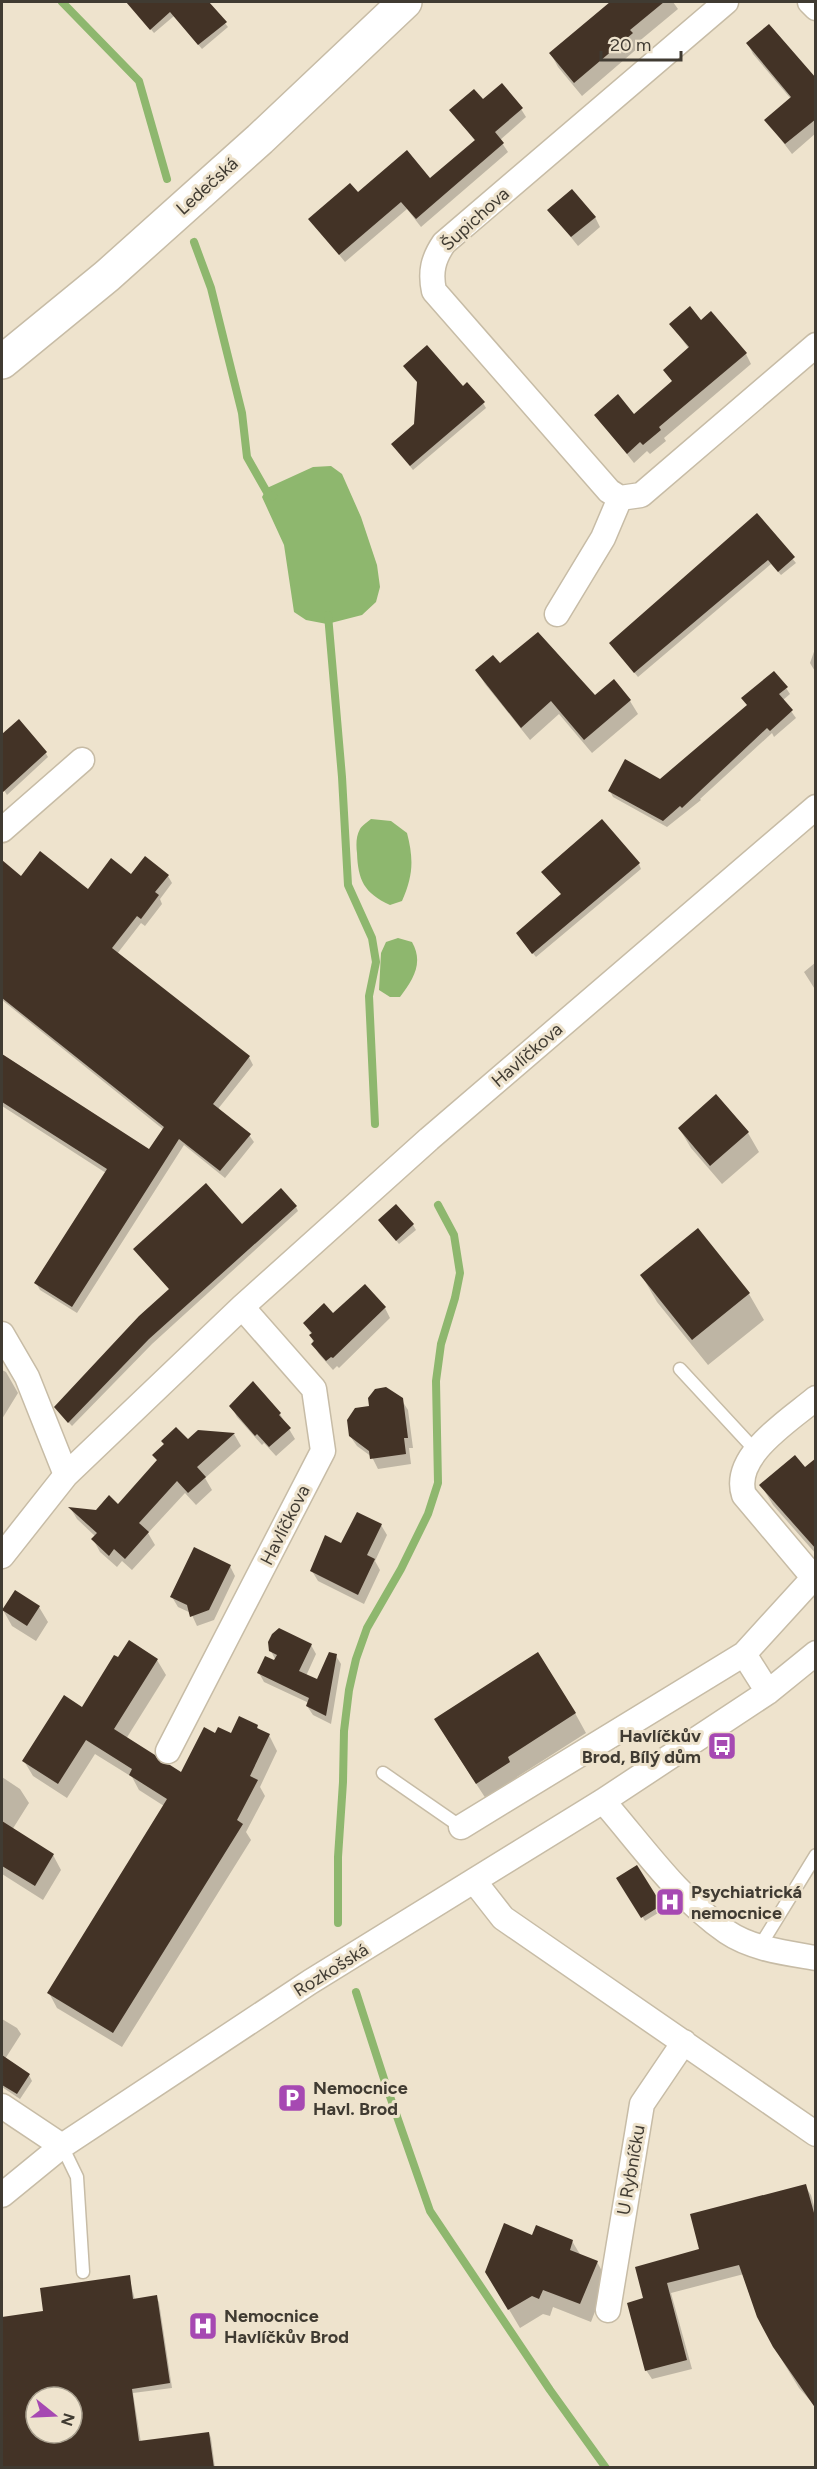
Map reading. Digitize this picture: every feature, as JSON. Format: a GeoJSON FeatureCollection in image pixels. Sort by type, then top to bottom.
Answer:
{"type":"FeatureCollection","features":[{"type":"Feature","properties":{"kind":"main road","name":"Ledečská"},"geometry":{"type":"LineString","coordinates":[[2,362],[107,276],[260,139],[405,2]]}},
{"type":"Feature","properties":{"kind":"street","name":"Šupichova"},"geometry":{"type":"LineString","coordinates":[[620,498],[609,491],[434,291],[431,279],[432,267],[444,243],[726,2]]}},
{"type":"Feature","properties":{"kind":"street"},"geometry":{"type":"LineString","coordinates":[[810,2],[816,8]]}},
{"type":"Feature","properties":{"kind":"street"},"geometry":{"type":"LineString","coordinates":[[557,614],[603,538],[620,498],[641,495],[816,345]]}},
{"type":"Feature","properties":{"kind":"street"},"geometry":{"type":"LineString","coordinates":[[2,830],[82,760]]}},
{"type":"Feature","properties":{"kind":"street","name":"Havlíčkova"},"geometry":{"type":"LineString","coordinates":[[2,1557],[66,1475],[242,1307],[429,1139],[816,807]]}},
{"type":"Feature","properties":{"kind":"street","name":"Havlíčkova"},"geometry":{"type":"LineString","coordinates":[[168,1751],[323,1451],[314,1389],[242,1307]]}},
{"type":"Feature","properties":{"kind":"street"},"geometry":{"type":"LineString","coordinates":[[2,1334],[27,1377],[66,1475]]}},
{"type":"Feature","properties":{"kind":"street"},"geometry":{"type":"LineString","coordinates":[[461,1827],[744,1654],[814,1576],[744,1495],[742,1488],[746,1464],[755,1450],[816,1398]]}},
{"type":"Feature","properties":{"kind":"street","name":"Rozkošská"},"geometry":{"type":"LineString","coordinates":[[2,2195],[62,2146],[310,1983],[603,1801],[768,1692],[816,1653]]}},
{"type":"Feature","properties":{"kind":"street"},"geometry":{"type":"LineString","coordinates":[[744,1654],[768,1692]]}},
{"type":"Feature","properties":{"kind":"street"},"geometry":{"type":"LineString","coordinates":[[603,1801],[682,1893],[729,1933],[759,1946],[816,1958]]}},
{"type":"Feature","properties":{"kind":"street"},"geometry":{"type":"LineString","coordinates":[[474,1881],[503,1918],[816,2134]]}},
{"type":"Feature","properties":{"kind":"street","name":"U Rybníčku"},"geometry":{"type":"LineString","coordinates":[[608,2310],[642,2104],[684,2042]]}},
{"type":"Feature","properties":{"kind":"street"},"geometry":{"type":"LineString","coordinates":[[2,2106],[62,2146]]}},
{"type":"Feature","properties":{"kind":"lane"},"geometry":{"type":"LineString","coordinates":[[680,1369],[755,1450]]}},
{"type":"Feature","properties":{"kind":"lane"},"geometry":{"type":"LineString","coordinates":[[383,1773],[461,1827]]}},
{"type":"Feature","properties":{"kind":"lane"},"geometry":{"type":"LineString","coordinates":[[759,1946],[816,1855]]}},
{"type":"Feature","properties":{"kind":"lane"},"geometry":{"type":"LineString","coordinates":[[62,2146],[77,2177],[83,2272]]}},
{"type":"Feature","properties":{"kind":"shaded area"},"geometry":{"type":"Polygon","coordinates":[[[331,466],[342,474],[361,517],[377,565],[380,587],[376,602],[362,615],[327,624],[306,620],[294,612],[284,545],[262,497],[267,488],[313,467],[331,466]]]}},
{"type":"Feature","properties":{"kind":"shaded area"},"geometry":{"type":"Polygon","coordinates":[[[371,819],[391,821],[407,833],[411,860],[408,884],[402,901],[390,905],[368,890],[359,871],[356,847],[358,835],[361,828],[371,819]]]}},
{"type":"Feature","properties":{"kind":"shaded area"},"geometry":{"type":"Polygon","coordinates":[[[398,938],[412,942],[417,964],[413,978],[400,997],[390,997],[379,990],[381,953],[386,942],[398,938]]]}},
{"type":"Feature","properties":{"kind":"building"},"geometry":{"type":"Polygon","coordinates":[[[126,2],[209,2],[227,22],[198,45],[170,12],[150,30],[126,2]]]}},
{"type":"Feature","properties":{"kind":"building"},"geometry":{"type":"Polygon","coordinates":[[[610,2],[664,2],[630,30],[633,33],[574,83],[549,53],[610,2]]]}},
{"type":"Feature","properties":{"kind":"building"},"geometry":{"type":"Polygon","coordinates":[[[769,24],[816,78],[816,119],[785,144],[764,120],[791,97],[746,43],[769,24]]]}},
{"type":"Feature","properties":{"kind":"building"},"geometry":{"type":"Polygon","coordinates":[[[502,83],[523,108],[495,132],[504,143],[416,219],[401,202],[339,255],[308,219],[350,183],[358,192],[407,150],[430,178],[475,140],[449,110],[474,89],[483,99],[502,83]]]}},
{"type":"Feature","properties":{"kind":"building"},"geometry":{"type":"Polygon","coordinates":[[[572,189],[596,217],[571,237],[547,210],[572,189]]]}},
{"type":"Feature","properties":{"kind":"building"},"geometry":{"type":"Polygon","coordinates":[[[690,306],[701,320],[711,311],[747,353],[659,427],[661,430],[643,445],[640,442],[627,454],[594,415],[618,394],[634,414],[672,381],[663,370],[689,347],[669,324],[690,306]]]}},
{"type":"Feature","properties":{"kind":"building"},"geometry":{"type":"Polygon","coordinates":[[[427,345],[463,386],[467,382],[485,402],[410,466],[391,444],[414,424],[417,382],[403,366],[427,345]]]}},
{"type":"Feature","properties":{"kind":"building"},"geometry":{"type":"Polygon","coordinates":[[[757,513],[795,557],[778,572],[768,560],[634,673],[609,643],[757,513]]]}},
{"type":"Feature","properties":{"kind":"building"},"geometry":{"type":"Polygon","coordinates":[[[538,632],[595,695],[614,679],[631,700],[584,740],[551,701],[521,728],[475,670],[493,655],[500,663],[538,632]]]}},
{"type":"Feature","properties":{"kind":"building"},"geometry":{"type":"Polygon","coordinates":[[[774,671],[788,687],[779,694],[793,710],[770,731],[767,728],[682,808],[680,806],[663,821],[608,791],[625,759],[660,779],[747,705],[741,698],[774,671]]]}},
{"type":"Feature","properties":{"kind":"building"},"geometry":{"type":"Polygon","coordinates":[[[19,719],[47,752],[2,793],[2,734],[19,719]]]}},
{"type":"Feature","properties":{"kind":"building"},"geometry":{"type":"Polygon","coordinates":[[[602,819],[640,863],[532,954],[516,933],[561,894],[541,872],[602,819]]]}},
{"type":"Feature","properties":{"kind":"building"},"geometry":{"type":"Polygon","coordinates":[[[40,851],[88,889],[111,858],[131,874],[145,856],[169,875],[155,892],[159,895],[141,919],[137,916],[112,948],[250,1056],[213,1104],[251,1134],[220,1171],[179,1139],[72,1307],[34,1283],[107,1169],[2,1102],[2,1054],[149,1149],[164,1127],[2,998],[2,860],[21,876],[40,851]]]}},
{"type":"Feature","properties":{"kind":"building"},"geometry":{"type":"Polygon","coordinates":[[[716,1094],[749,1132],[710,1166],[678,1128],[716,1094]]]}},
{"type":"Feature","properties":{"kind":"building"},"geometry":{"type":"Polygon","coordinates":[[[206,1183],[242,1224],[281,1188],[297,1206],[149,1339],[68,1423],[54,1407],[139,1316],[169,1289],[133,1249],[206,1183]]]}},
{"type":"Feature","properties":{"kind":"building"},"geometry":{"type":"Polygon","coordinates":[[[396,1204],[414,1224],[396,1241],[378,1220],[396,1204]]]}},
{"type":"Feature","properties":{"kind":"building"},"geometry":{"type":"Polygon","coordinates":[[[698,1228],[750,1293],[692,1340],[640,1275],[698,1228]]]}},
{"type":"Feature","properties":{"kind":"building"},"geometry":{"type":"Polygon","coordinates":[[[365,1284],[386,1307],[333,1358],[326,1361],[311,1344],[314,1341],[309,1335],[312,1333],[303,1323],[324,1303],[333,1313],[365,1284]]]}},
{"type":"Feature","properties":{"kind":"building"},"geometry":{"type":"Polygon","coordinates":[[[253,1381],[291,1428],[269,1447],[257,1434],[255,1436],[229,1406],[253,1381]]]}},
{"type":"Feature","properties":{"kind":"building"},"geometry":{"type":"Polygon","coordinates":[[[386,1387],[403,1398],[408,1438],[404,1438],[406,1454],[370,1459],[369,1451],[349,1436],[347,1420],[355,1408],[369,1406],[368,1398],[375,1389],[386,1387]]]}},
{"type":"Feature","properties":{"kind":"building"},"geometry":{"type":"Polygon","coordinates":[[[176,1427],[188,1439],[198,1430],[235,1433],[197,1467],[206,1477],[188,1493],[177,1481],[139,1523],[149,1532],[125,1559],[114,1549],[109,1556],[91,1539],[97,1533],[68,1507],[96,1510],[109,1495],[118,1504],[157,1460],[152,1455],[164,1444],[161,1441],[176,1427]]]}},
{"type":"Feature","properties":{"kind":"building"},"geometry":{"type":"Polygon","coordinates":[[[795,1455],[805,1467],[816,1458],[816,1549],[759,1485],[795,1455]]]}},
{"type":"Feature","properties":{"kind":"building"},"geometry":{"type":"Polygon","coordinates":[[[357,1512],[382,1524],[367,1555],[375,1559],[358,1595],[310,1571],[325,1535],[341,1543],[357,1512]]]}},
{"type":"Feature","properties":{"kind":"building"},"geometry":{"type":"Polygon","coordinates":[[[194,1547],[231,1565],[209,1610],[190,1617],[187,1605],[170,1597],[194,1547]]]}},
{"type":"Feature","properties":{"kind":"building"},"geometry":{"type":"Polygon","coordinates":[[[15,1590],[40,1606],[27,1626],[2,1610],[15,1590]]]}},
{"type":"Feature","properties":{"kind":"building"},"geometry":{"type":"Polygon","coordinates":[[[279,1628],[312,1644],[299,1671],[317,1679],[329,1652],[337,1654],[326,1716],[306,1706],[309,1698],[257,1673],[265,1656],[274,1660],[277,1655],[269,1651],[268,1642],[279,1628]]]}},
{"type":"Feature","properties":{"kind":"building"},"geometry":{"type":"Polygon","coordinates":[[[129,1640],[158,1659],[114,1729],[155,1755],[161,1763],[170,1765],[181,1772],[204,1727],[215,1733],[218,1727],[231,1733],[239,1716],[270,1734],[250,1776],[258,1780],[237,1820],[243,1824],[113,2033],[47,1993],[167,1799],[129,1775],[132,1769],[86,1740],[58,1784],[22,1761],[64,1695],[82,1707],[114,1655],[118,1657],[129,1640]]]}},
{"type":"Feature","properties":{"kind":"building"},"geometry":{"type":"Polygon","coordinates":[[[538,1652],[576,1713],[508,1757],[510,1762],[476,1784],[434,1719],[538,1652]]]}},
{"type":"Feature","properties":{"kind":"building"},"geometry":{"type":"Polygon","coordinates":[[[2,1821],[54,1854],[35,1886],[2,1866],[2,1821]]]}},
{"type":"Feature","properties":{"kind":"building"},"geometry":{"type":"Polygon","coordinates":[[[637,1865],[662,1905],[641,1918],[616,1878],[637,1865]]]}},
{"type":"Feature","properties":{"kind":"building"},"geometry":{"type":"Polygon","coordinates":[[[2,2055],[30,2074],[17,2094],[2,2085],[2,2055]]]}},
{"type":"Feature","properties":{"kind":"building"},"geometry":{"type":"Polygon","coordinates":[[[806,2184],[816,2220],[816,2409],[773,2347],[757,2317],[739,2265],[667,2283],[687,2360],[645,2371],[627,2303],[643,2298],[635,2267],[699,2249],[690,2214],[806,2184]]]}},
{"type":"Feature","properties":{"kind":"building"},"geometry":{"type":"Polygon","coordinates":[[[504,2223],[532,2235],[536,2225],[573,2240],[570,2250],[598,2261],[580,2304],[543,2290],[539,2299],[532,2296],[508,2310],[485,2272],[504,2223]]]}},
{"type":"Feature","properties":{"kind":"building"},"geometry":{"type":"Polygon","coordinates":[[[130,2275],[133,2299],[157,2295],[170,2383],[132,2389],[139,2441],[209,2432],[214,2468],[2,2468],[2,2317],[43,2311],[40,2288],[130,2275]]]}},
{"type":"Feature","properties":{"kind":"waterway"},"geometry":{"type":"LineString","coordinates":[[62,2],[139,81],[167,179]]}},
{"type":"Feature","properties":{"kind":"waterway"},"geometry":{"type":"LineString","coordinates":[[194,242],[211,288],[242,413],[247,457],[268,494],[273,496]]}},
{"type":"Feature","properties":{"kind":"waterway"},"geometry":{"type":"LineString","coordinates":[[328,615],[342,777],[348,885],[372,938],[376,962],[369,996],[375,1124]]}},
{"type":"Feature","properties":{"kind":"waterway"},"geometry":{"type":"LineString","coordinates":[[338,1923],[338,1857],[344,1731],[349,1690],[356,1659],[367,1628],[401,1569],[428,1514],[438,1483],[436,1381],[441,1344],[460,1273],[454,1235],[438,1205]]}},
{"type":"Feature","properties":{"kind":"waterway"},"geometry":{"type":"LineString","coordinates":[[356,1992],[430,2211],[550,2390],[606,2468]]}},
{"type":"Feature","properties":{"kind":"place","name":"Havlíčkův Brod, Bílý dům"},"geometry":{"type":"Point","coordinates":[722,1746]}},
{"type":"Feature","properties":{"kind":"place","name":"Psychiatrická nemocnice"},"geometry":{"type":"Point","coordinates":[670,1902]}},
{"type":"Feature","properties":{"kind":"place","name":"Nemocnice Havl. Brod"},"geometry":{"type":"Point","coordinates":[292,2098]}},
{"type":"Feature","properties":{"kind":"place","name":"Nemocnice Havlíčkův Brod"},"geometry":{"type":"Point","coordinates":[203,2326]}}]}
